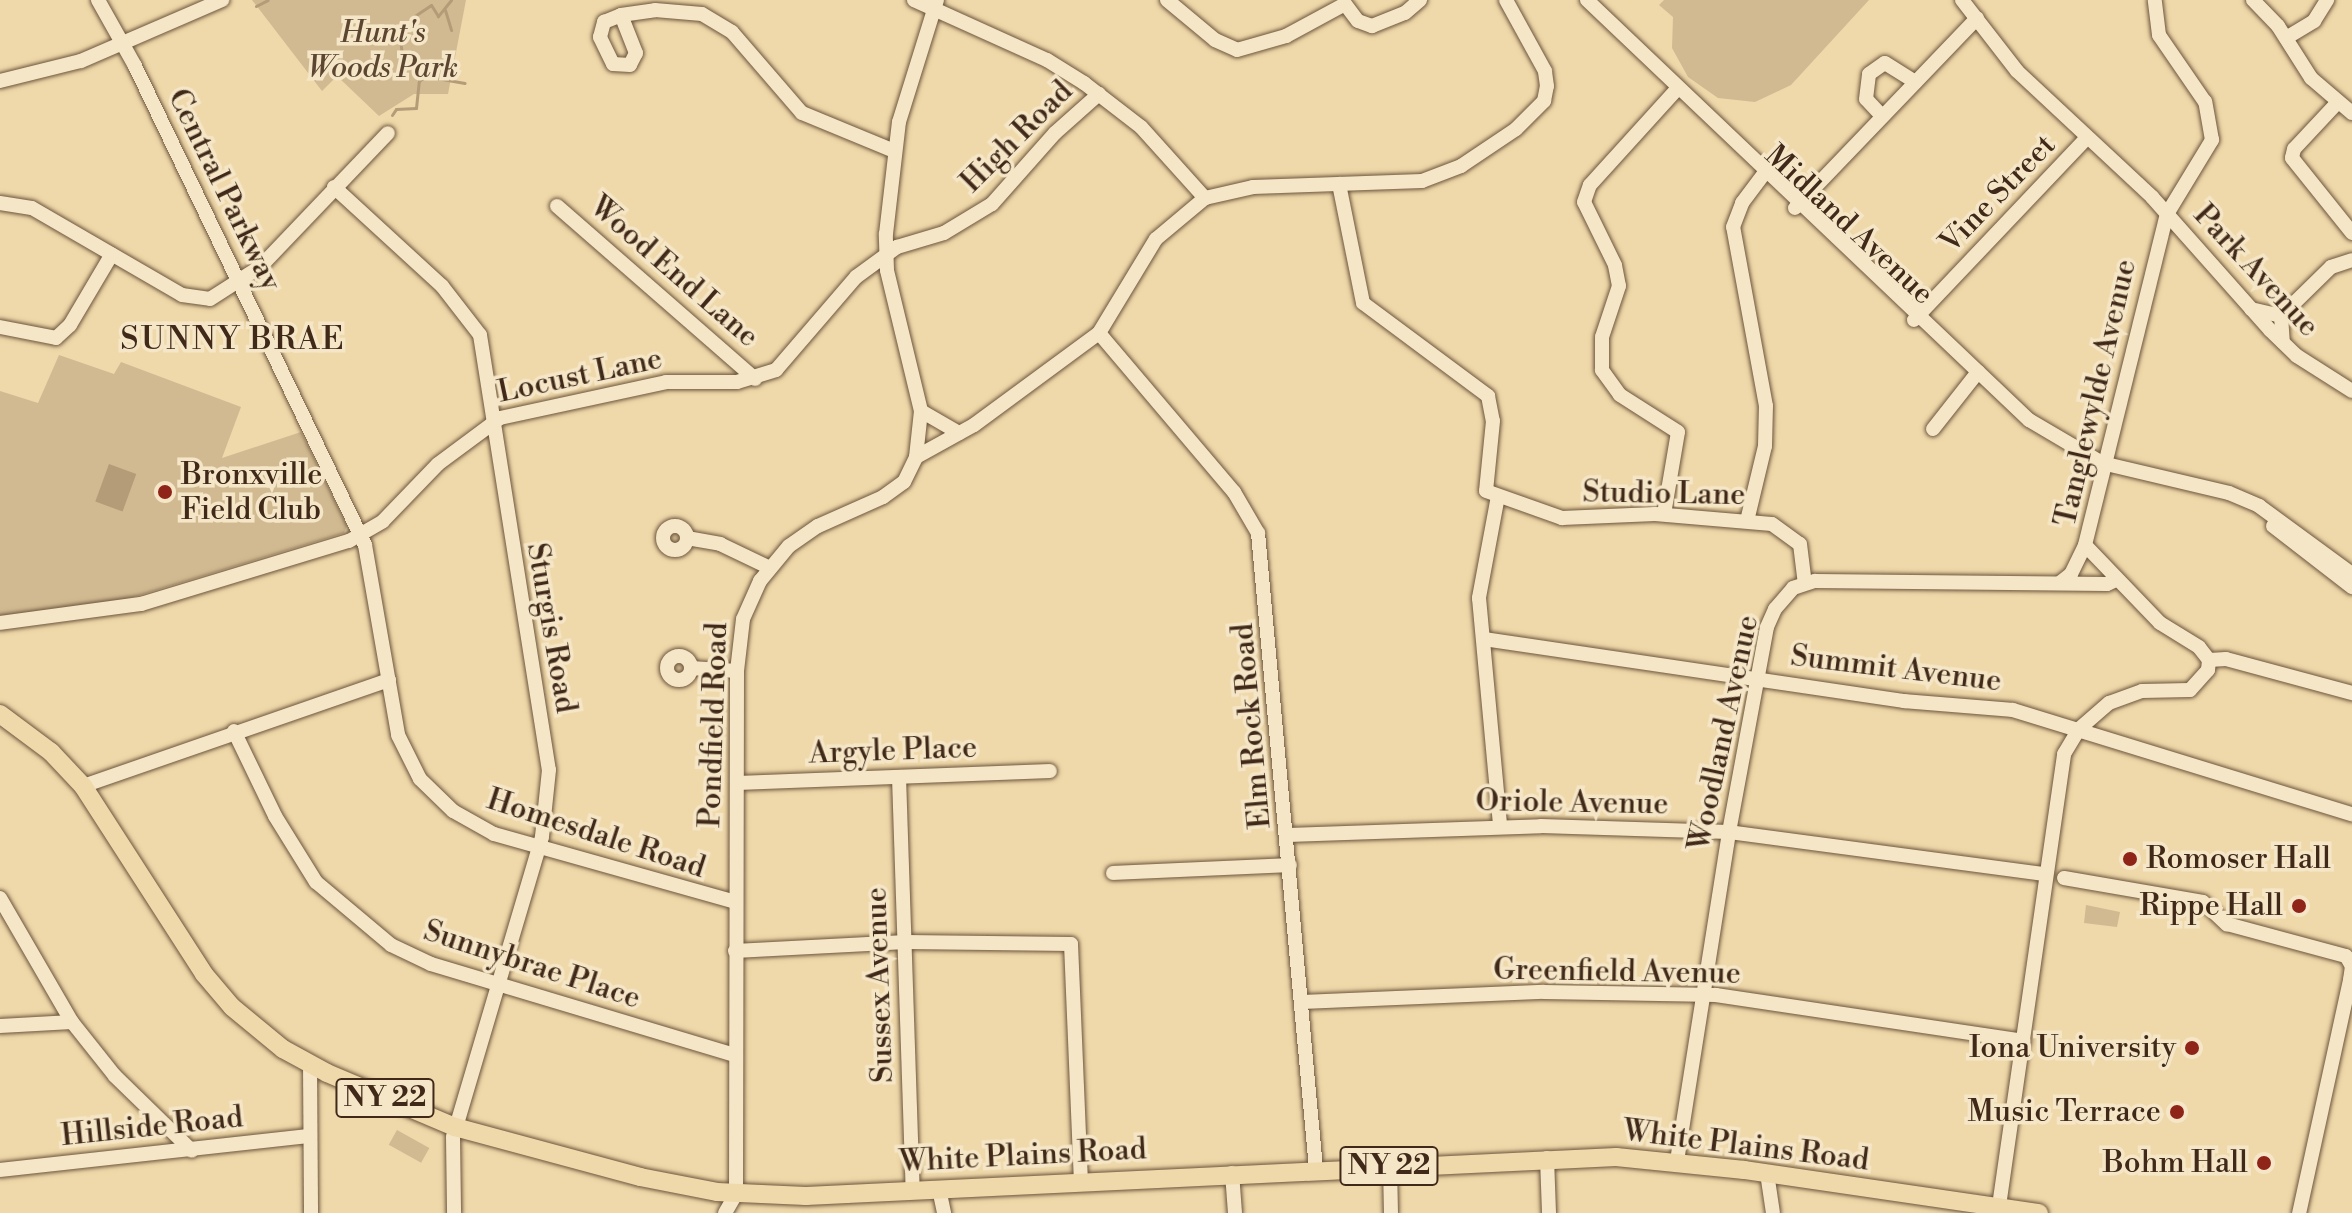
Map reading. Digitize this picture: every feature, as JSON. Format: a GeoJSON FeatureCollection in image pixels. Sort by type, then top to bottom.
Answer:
{"type":"FeatureCollection","features":[{"type":"Feature","properties":{"kind":"main road","name":"NY 22"},"geometry":{"type":"LineString","coordinates":[[0,714],[51,752],[83,786]]}},
{"type":"Feature","properties":{"kind":"main road","name":"White Plains Road"},"geometry":{"type":"LineString","coordinates":[[83,786],[204,974],[232,1007],[310,1065],[455,1127],[737,1204],[939,1189],[1547,1158],[1677,1161],[1999,1210],[2039,1213]]}},
{"type":"Feature","properties":{"kind":"street","name":"Central Parkway"},"geometry":{"type":"LineString","coordinates":[[98,0],[240,281],[361,536]]}},
{"type":"Feature","properties":{"kind":"street"},"geometry":{"type":"LineString","coordinates":[[0,81],[44,72],[222,0]]}},
{"type":"Feature","properties":{"kind":"street"},"geometry":{"type":"LineString","coordinates":[[914,0],[936,5],[1047,60],[1099,94],[1141,127],[1205,198]]}},
{"type":"Feature","properties":{"kind":"street"},"geometry":{"type":"LineString","coordinates":[[1167,0],[1215,40],[1237,50],[1286,36],[1346,2],[1358,21],[1372,26],[1405,13],[1420,0]]}},
{"type":"Feature","properties":{"kind":"street"},"geometry":{"type":"LineString","coordinates":[[916,457],[959,433],[1099,333],[1156,239],[1205,198],[1234,189],[1422,181],[1444,174],[1534,114],[1544,101],[1545,71],[1506,0]]}},
{"type":"Feature","properties":{"kind":"street","name":"Midland Avenue"},"geometry":{"type":"LineString","coordinates":[[1575,0],[1798,205],[1975,375],[2029,420],[2102,463],[2213,493],[2282,532],[2352,587]]}},
{"type":"Feature","properties":{"kind":"street","name":"Midland Avenue"},"geometry":{"type":"LineString","coordinates":[[1587,0],[1676,91]]}},
{"type":"Feature","properties":{"kind":"street"},"geometry":{"type":"LineString","coordinates":[[1962,0],[2017,71],[2167,214]]}},
{"type":"Feature","properties":{"kind":"street","name":"Park Avenue"},"geometry":{"type":"LineString","coordinates":[[2155,0],[2159,35],[2205,102],[2213,126],[2208,153],[2167,214],[2283,342],[2349,387]]}},
{"type":"Feature","properties":{"kind":"street"},"geometry":{"type":"LineString","coordinates":[[2253,0],[2286,38],[2302,67],[2352,113]]}},
{"type":"Feature","properties":{"kind":"street"},"geometry":{"type":"LineString","coordinates":[[2286,38],[2314,21],[2327,0]]}},
{"type":"Feature","properties":{"kind":"street","name":"Pondfield Road"},"geometry":{"type":"LineString","coordinates":[[737,1204],[734,1055],[737,671],[743,619],[770,568],[789,546],[818,526],[883,497],[904,482],[916,457],[921,411],[886,256],[894,151],[909,80],[936,5]]}},
{"type":"Feature","properties":{"kind":"street"},"geometry":{"type":"LineString","coordinates":[[621,15],[691,12],[718,21],[802,113],[894,151]]}},
{"type":"Feature","properties":{"kind":"street"},"geometry":{"type":"LineString","coordinates":[[1798,205],[1977,18]]}},
{"type":"Feature","properties":{"kind":"street"},"geometry":{"type":"LineString","coordinates":[[1882,116],[1866,99],[1869,74],[1885,63],[1916,82]]}},
{"type":"Feature","properties":{"kind":"street"},"geometry":{"type":"LineString","coordinates":[[1664,514],[1678,432],[1620,395],[1602,370],[1602,337],[1619,286],[1615,265],[1584,202],[1590,185],[1676,91]]}},
{"type":"Feature","properties":{"kind":"street","name":"High Road"},"geometry":{"type":"LineString","coordinates":[[886,256],[897,247],[944,233],[992,204],[1055,133],[1099,94]]}},
{"type":"Feature","properties":{"kind":"street"},"geometry":{"type":"LineString","coordinates":[[2338,102],[2294,149],[2292,158],[2352,233]]}},
{"type":"Feature","properties":{"kind":"street"},"geometry":{"type":"LineString","coordinates":[[0,203],[32,208],[190,297],[210,299],[260,267],[388,133]]}},
{"type":"Feature","properties":{"kind":"street","name":"Vine Street"},"geometry":{"type":"LineString","coordinates":[[1916,318],[2087,138]]}},
{"type":"Feature","properties":{"kind":"street"},"geometry":{"type":"LineString","coordinates":[[1747,521],[1765,446],[1766,406],[1733,227],[1763,174]]}},
{"type":"Feature","properties":{"kind":"street"},"geometry":{"type":"LineString","coordinates":[[1339,184],[1363,303],[1475,381],[1488,396],[1493,421],[1492,494],[1481,576],[1500,826]]}},
{"type":"Feature","properties":{"kind":"street","name":"Sturgis Road"},"geometry":{"type":"LineString","coordinates":[[334,187],[471,318],[484,349],[490,422],[549,770],[539,848],[455,1127],[454,1213]]}},
{"type":"Feature","properties":{"kind":"street","name":"Wood End Lane"},"geometry":{"type":"LineString","coordinates":[[557,206],[755,379]]}},
{"type":"Feature","properties":{"kind":"street","name":"Tanglewylde Avenue"},"geometry":{"type":"LineString","coordinates":[[2167,214],[2102,463],[2085,545],[2116,580],[2209,660]]}},
{"type":"Feature","properties":{"kind":"street"},"geometry":{"type":"LineString","coordinates":[[0,327],[47,339],[65,333],[112,254]]}},
{"type":"Feature","properties":{"kind":"street"},"geometry":{"type":"LineString","coordinates":[[755,379],[776,370],[842,289],[886,256]]}},
{"type":"Feature","properties":{"kind":"street"},"geometry":{"type":"LineString","coordinates":[[2283,342],[2281,316],[2331,267],[2352,260]]}},
{"type":"Feature","properties":{"kind":"street"},"geometry":{"type":"LineString","coordinates":[[2251,309],[2281,316]]}},
{"type":"Feature","properties":{"kind":"street","name":"Elm Rock Road"},"geometry":{"type":"LineString","coordinates":[[1099,333],[1234,492],[1258,533],[1288,835],[1316,1169]]}},
{"type":"Feature","properties":{"kind":"street"},"geometry":{"type":"LineString","coordinates":[[1933,429],[1975,375]]}},
{"type":"Feature","properties":{"kind":"street","name":"Locust Lane"},"geometry":{"type":"LineString","coordinates":[[0,623],[141,604],[361,536],[490,422],[666,382],[755,379]]}},
{"type":"Feature","properties":{"kind":"street"},"geometry":{"type":"LineString","coordinates":[[921,411],[959,433]]}},
{"type":"Feature","properties":{"kind":"street","name":"Midland Avenue"},"geometry":{"type":"LineString","coordinates":[[2213,493],[2229,493],[2259,506],[2352,574]]}},
{"type":"Feature","properties":{"kind":"street","name":"Studio Lane"},"geometry":{"type":"LineString","coordinates":[[1492,494],[1562,518],[1664,514],[1772,524],[1795,537],[1805,583]]}},
{"type":"Feature","properties":{"kind":"street","name":"Homesdale Road"},"geometry":{"type":"LineString","coordinates":[[361,536],[398,735],[420,779],[470,822],[539,848],[736,902]]}},
{"type":"Feature","properties":{"kind":"street"},"geometry":{"type":"LineString","coordinates":[[687,538],[720,544],[770,568]]}},
{"type":"Feature","properties":{"kind":"street"},"geometry":{"type":"LineString","coordinates":[[2061,582],[2071,574],[2085,545]]}},
{"type":"Feature","properties":{"kind":"street"},"geometry":{"type":"LineString","coordinates":[[1805,583],[2116,580]]}},
{"type":"Feature","properties":{"kind":"street","name":"Woodland Avenue"},"geometry":{"type":"LineString","coordinates":[[1677,1161],[1729,832],[1757,678],[1775,609],[1793,588],[1805,583]]}},
{"type":"Feature","properties":{"kind":"street","name":"Summit Avenue"},"geometry":{"type":"LineString","coordinates":[[1484,639],[1943,706],[2013,710],[2352,814]]}},
{"type":"Feature","properties":{"kind":"street"},"geometry":{"type":"LineString","coordinates":[[1999,1210],[2059,770],[2079,729],[2098,711],[2131,693],[2190,690],[2204,679],[2209,660],[2226,659],[2352,693]]}},
{"type":"Feature","properties":{"kind":"street"},"geometry":{"type":"LineString","coordinates":[[691,668],[737,671]]}},
{"type":"Feature","properties":{"kind":"street"},"geometry":{"type":"LineString","coordinates":[[83,786],[234,731],[389,680]]}},
{"type":"Feature","properties":{"kind":"street"},"geometry":{"type":"LineString","coordinates":[[2098,711],[2107,737]]}},
{"type":"Feature","properties":{"kind":"street","name":"Sunnybrae Place"},"geometry":{"type":"LineString","coordinates":[[234,731],[297,855],[336,904],[391,945],[431,964],[734,1055]]}},
{"type":"Feature","properties":{"kind":"street","name":"Argyle Place"},"geometry":{"type":"LineString","coordinates":[[738,783],[1050,771]]}},
{"type":"Feature","properties":{"kind":"street","name":"Sussex Avenue"},"geometry":{"type":"LineString","coordinates":[[899,777],[913,1191]]}},
{"type":"Feature","properties":{"kind":"street","name":"Oriole Avenue"},"geometry":{"type":"LineString","coordinates":[[1288,835],[1500,826],[1729,832],[2045,874]]}},
{"type":"Feature","properties":{"kind":"street"},"geometry":{"type":"LineString","coordinates":[[1113,873],[1290,865]]}},
{"type":"Feature","properties":{"kind":"street"},"geometry":{"type":"LineString","coordinates":[[2064,878],[2203,902],[2227,924],[2346,956],[2352,966],[2350,980],[2299,1213]]}},
{"type":"Feature","properties":{"kind":"street"},"geometry":{"type":"LineString","coordinates":[[0,898],[72,1022],[115,1076],[192,1151]]}},
{"type":"Feature","properties":{"kind":"street"},"geometry":{"type":"LineString","coordinates":[[735,951],[906,942],[1063,942],[1072,948],[1081,1181]]}},
{"type":"Feature","properties":{"kind":"street","name":"Greenfield Avenue"},"geometry":{"type":"LineString","coordinates":[[1302,1002],[1544,992],[1703,995],[2024,1041]]}},
{"type":"Feature","properties":{"kind":"street"},"geometry":{"type":"LineString","coordinates":[[0,1026],[72,1022]]}},
{"type":"Feature","properties":{"kind":"street"},"geometry":{"type":"LineString","coordinates":[[310,1065],[308,1136],[311,1213]]}},
{"type":"Feature","properties":{"kind":"street","name":"Hillside Road"},"geometry":{"type":"LineString","coordinates":[[0,1170],[308,1136]]}},
{"type":"Feature","properties":{"kind":"street"},"geometry":{"type":"LineString","coordinates":[[1547,1158],[1549,1213]]}},
{"type":"Feature","properties":{"kind":"street"},"geometry":{"type":"LineString","coordinates":[[1390,1166],[1391,1213]]}},
{"type":"Feature","properties":{"kind":"street"},"geometry":{"type":"LineString","coordinates":[[1232,1173],[1235,1213]]}},
{"type":"Feature","properties":{"kind":"street"},"geometry":{"type":"LineString","coordinates":[[1767,1173],[1773,1213]]}},
{"type":"Feature","properties":{"kind":"street"},"geometry":{"type":"LineString","coordinates":[[939,1189],[944,1213]]}},
{"type":"Feature","properties":{"kind":"street"},"geometry":{"type":"LineString","coordinates":[[725,1213],[737,1204]]}},
{"type":"Feature","properties":{"kind":"green space","name":"Hunt's Woods Park"},"geometry":{"type":"Polygon","coordinates":[[[252,0],[466,0],[448,94],[414,94],[379,116],[337,76],[322,91],[252,0]]]}},
{"type":"Feature","properties":{"kind":"green space"},"geometry":{"type":"Polygon","coordinates":[[[1664,0],[1869,0],[1791,85],[1755,102],[1718,98],[1688,77],[1672,48],[1673,17],[1659,5],[1664,0]]]}},
{"type":"Feature","properties":{"kind":"green space","name":"Bronxville Field Club"},"geometry":{"type":"Polygon","coordinates":[[[59,355],[114,374],[121,362],[241,407],[222,458],[301,432],[347,526],[344,533],[120,601],[0,616],[0,391],[38,403],[59,355]]]}},
{"type":"Feature","properties":{"kind":"green space"},"geometry":{"type":"Polygon","coordinates":[[[2086,905],[2120,912],[2117,927],[2084,923],[2086,905]]]}},
{"type":"Feature","properties":{"kind":"green space"},"geometry":{"type":"Polygon","coordinates":[[[397,1130],[429,1148],[421,1163],[389,1145],[397,1130]]]}},
{"type":"Feature","properties":{"kind":"shaded area"},"geometry":{"type":"Polygon","coordinates":[[[109,464],[136,474],[123,512],[95,502],[109,464]]]}},
{"type":"Feature","properties":{"kind":"waterway"},"geometry":{"type":"LineString","coordinates":[[256,6],[268,0]]}},
{"type":"Feature","properties":{"kind":"waterway"},"geometry":{"type":"LineString","coordinates":[[451,0],[438,16],[431,5],[412,18],[400,39],[403,63],[436,78],[465,83]]}},
{"type":"Feature","properties":{"kind":"waterway"},"geometry":{"type":"LineString","coordinates":[[445,10],[451,30]]}},
{"type":"Feature","properties":{"kind":"waterway"},"geometry":{"type":"LineString","coordinates":[[392,115],[396,109],[416,108],[419,81],[427,74]]}},
{"type":"Feature","properties":{"kind":"place","name":"Bronxville Field Club"},"geometry":{"type":"Point","coordinates":[165,492]}},
{"type":"Feature","properties":{"kind":"place","name":"Romoser Hall"},"geometry":{"type":"Point","coordinates":[2130,859]}},
{"type":"Feature","properties":{"kind":"place","name":"Rippe Hall"},"geometry":{"type":"Point","coordinates":[2299,906]}},
{"type":"Feature","properties":{"kind":"place","name":"Iona University"},"geometry":{"type":"Point","coordinates":[2192,1048]}},
{"type":"Feature","properties":{"kind":"place","name":"Music Terrace"},"geometry":{"type":"Point","coordinates":[2177,1112]}},
{"type":"Feature","properties":{"kind":"place","name":"Bohm Hall"},"geometry":{"type":"Point","coordinates":[2264,1163]}},
{"type":"Feature","properties":{"kind":"district","name":"SUNNY BRAE"},"geometry":{"type":"Point","coordinates":[233,339]}}]}
